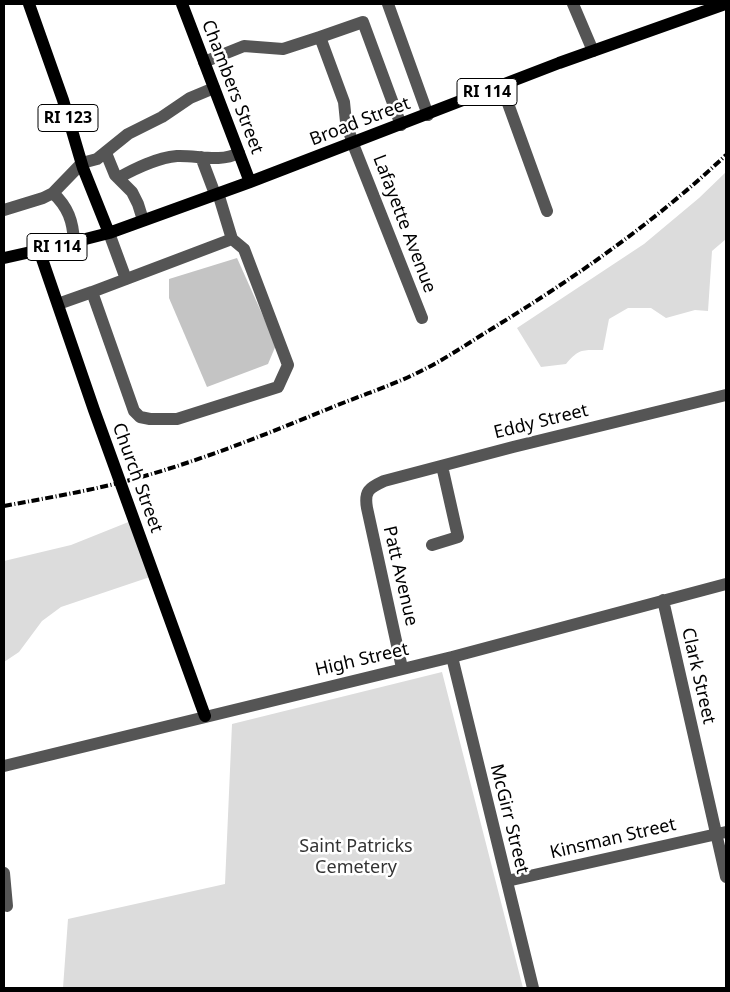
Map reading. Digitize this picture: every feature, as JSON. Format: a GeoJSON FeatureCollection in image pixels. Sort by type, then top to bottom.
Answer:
{"type":"FeatureCollection","features":[{"type":"Feature","properties":{"kind":"main road","name":"RI 123"},"geometry":{"type":"LineString","coordinates":[[29,4],[82,163],[109,233]]}},
{"type":"Feature","properties":{"kind":"main road","name":"Chambers Street"},"geometry":{"type":"LineString","coordinates":[[182,4],[250,182]]}},
{"type":"Feature","properties":{"kind":"main road","name":"Broad Street"},"geometry":{"type":"LineString","coordinates":[[4,258],[109,233],[353,144],[593,51],[725,4]]}},
{"type":"Feature","properties":{"kind":"main road","name":"Church Street"},"geometry":{"type":"LineString","coordinates":[[39,250],[105,441],[205,716]]}},
{"type":"Feature","properties":{"kind":"street"},"geometry":{"type":"LineString","coordinates":[[388,4],[428,115]]}},
{"type":"Feature","properties":{"kind":"street"},"geometry":{"type":"LineString","coordinates":[[573,4],[593,51]]}},
{"type":"Feature","properties":{"kind":"street"},"geometry":{"type":"LineString","coordinates":[[204,62],[244,46],[283,49],[363,22],[401,125]]}},
{"type":"Feature","properties":{"kind":"street","name":"Lafayette Avenue"},"geometry":{"type":"LineString","coordinates":[[320,37],[344,102],[346,122],[353,144],[422,318]]}},
{"type":"Feature","properties":{"kind":"street"},"geometry":{"type":"LineString","coordinates":[[502,87],[547,211]]}},
{"type":"Feature","properties":{"kind":"street"},"geometry":{"type":"LineString","coordinates":[[4,210],[53,193],[82,163],[97,159],[128,134],[162,117],[190,98],[214,88]]}},
{"type":"Feature","properties":{"kind":"street"},"geometry":{"type":"LineString","coordinates":[[106,153],[115,175],[132,192],[143,220]]}},
{"type":"Feature","properties":{"kind":"street"},"geometry":{"type":"LineString","coordinates":[[118,178],[149,163],[174,156],[223,158],[239,153]]}},
{"type":"Feature","properties":{"kind":"street"},"geometry":{"type":"LineString","coordinates":[[92,292],[134,411],[140,417],[176,419],[278,386],[288,365],[244,249],[232,239],[217,194],[201,157]]}},
{"type":"Feature","properties":{"kind":"street"},"geometry":{"type":"LineString","coordinates":[[53,193],[70,214],[74,228],[74,242]]}},
{"type":"Feature","properties":{"kind":"street"},"geometry":{"type":"LineString","coordinates":[[109,233],[126,279]]}},
{"type":"Feature","properties":{"kind":"street"},"geometry":{"type":"LineString","coordinates":[[58,304],[232,239]]}},
{"type":"Feature","properties":{"kind":"street","name":"Eddy Street"},"geometry":{"type":"LineString","coordinates":[[367,492],[384,481],[726,394]]}},
{"type":"Feature","properties":{"kind":"street"},"geometry":{"type":"LineString","coordinates":[[432,545],[458,537],[442,466]]}},
{"type":"Feature","properties":{"kind":"street","name":"Patt Avenue"},"geometry":{"type":"LineString","coordinates":[[367,492],[365,499],[402,668]]}},
{"type":"Feature","properties":{"kind":"street","name":"High Street"},"geometry":{"type":"LineString","coordinates":[[4,766],[452,657],[726,584]]}},
{"type":"Feature","properties":{"kind":"street","name":"Clark Street"},"geometry":{"type":"LineString","coordinates":[[663,600],[721,833],[726,877]]}},
{"type":"Feature","properties":{"kind":"street","name":"McGirr Street"},"geometry":{"type":"LineString","coordinates":[[452,657],[533,988]]}},
{"type":"Feature","properties":{"kind":"street","name":"Kinsman Street"},"geometry":{"type":"LineString","coordinates":[[507,881],[721,833]]}},
{"type":"Feature","properties":{"kind":"street"},"geometry":{"type":"LineString","coordinates":[[4,873],[7,906]]}},
{"type":"Feature","properties":{"kind":"green space"},"geometry":{"type":"Polygon","coordinates":[[[726,172],[726,239],[712,251],[708,311],[695,310],[666,318],[651,308],[628,308],[609,319],[603,350],[582,351],[574,355],[566,364],[541,367],[517,328],[644,244],[699,198],[726,172]]]}},
{"type":"Feature","properties":{"kind":"green space"},"geometry":{"type":"Polygon","coordinates":[[[131,521],[150,577],[61,607],[42,621],[19,652],[4,662],[4,561],[71,545],[131,521]]]}},
{"type":"Feature","properties":{"kind":"green space","name":"Saint Patricks Cemetery"},"geometry":{"type":"Polygon","coordinates":[[[442,672],[523,988],[63,988],[68,919],[225,884],[232,724],[442,672]]]}},
{"type":"Feature","properties":{"kind":"building"},"geometry":{"type":"Polygon","coordinates":[[[237,258],[276,345],[268,364],[207,387],[169,298],[169,279],[237,258]]]}},
{"type":"Feature","properties":{"kind":"railway"},"geometry":{"type":"LineString","coordinates":[[4,506],[94,489],[171,468],[217,453],[412,375],[458,350],[524,309],[614,248],[699,180],[726,155]]}}]}
